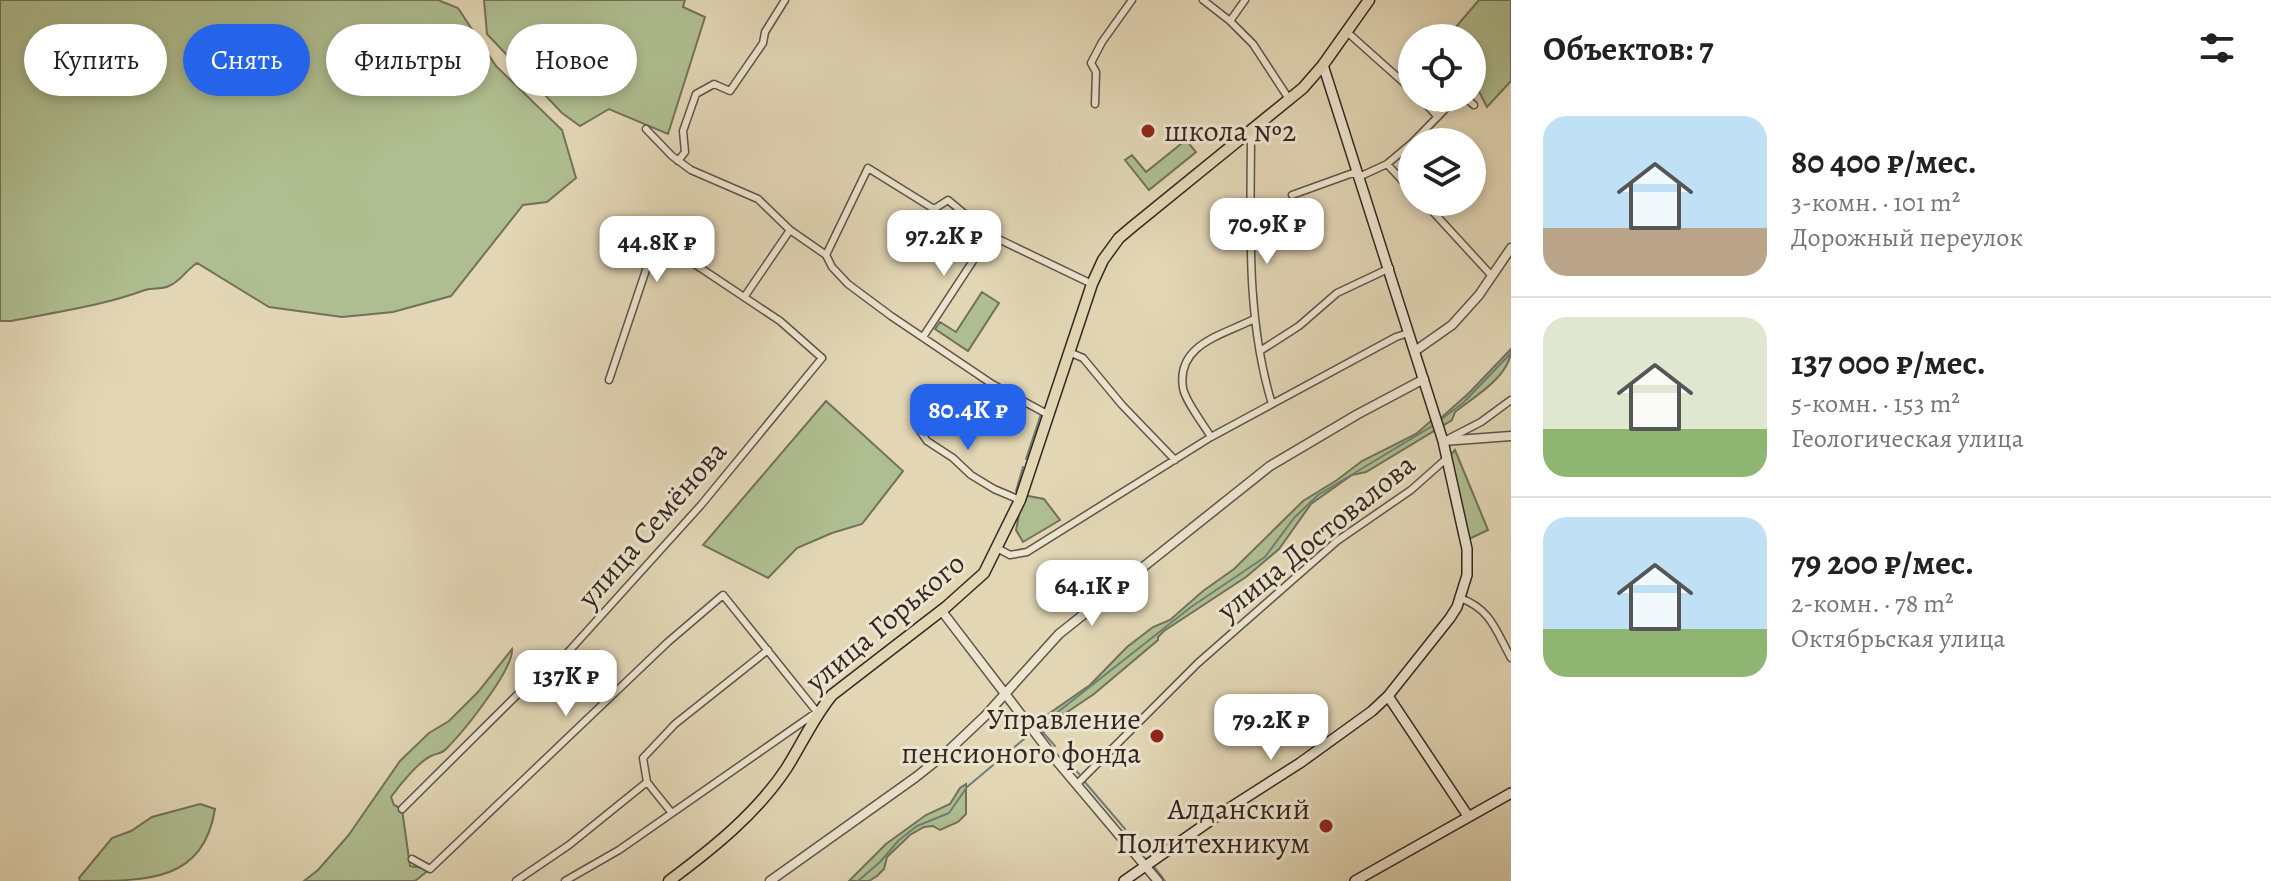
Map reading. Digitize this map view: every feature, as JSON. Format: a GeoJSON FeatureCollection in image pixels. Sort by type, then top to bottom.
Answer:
{"type":"FeatureCollection","features":[{"type":"Feature","properties":{"kind":"main road"},"geometry":{"type":"LineString","coordinates":[[997,548],[1020,500],[1047,414],[1103,260],[1119,238],[1290,99],[1323,65],[1369,0]]}},
{"type":"Feature","properties":{"kind":"main road"},"geometry":{"type":"LineString","coordinates":[[1124,881],[1300,763],[1388,696],[1450,618],[1467,575],[1467,549],[1442,436],[1323,65]]}},
{"type":"Feature","properties":{"kind":"main road","name":"улица Горького"},"geometry":{"type":"LineString","coordinates":[[817,712],[832,695],[984,573],[997,548]]}},
{"type":"Feature","properties":{"kind":"main road"},"geometry":{"type":"LineString","coordinates":[[1388,696],[1468,816]]}},
{"type":"Feature","properties":{"kind":"main road"},"geometry":{"type":"LineString","coordinates":[[669,881],[726,834],[767,794],[785,770],[817,712]]}},
{"type":"Feature","properties":{"kind":"main road"},"geometry":{"type":"LineString","coordinates":[[1355,881],[1511,793]]}},
{"type":"Feature","properties":{"kind":"street"},"geometry":{"type":"LineString","coordinates":[[678,161],[685,152],[683,131],[696,94],[714,84],[730,91],[763,43],[765,32],[785,0]]}},
{"type":"Feature","properties":{"kind":"street"},"geometry":{"type":"LineString","coordinates":[[1095,104],[1096,72],[1091,63],[1132,0]]}},
{"type":"Feature","properties":{"kind":"street"},"geometry":{"type":"LineString","coordinates":[[1203,0],[1253,44],[1290,99]]}},
{"type":"Feature","properties":{"kind":"street"},"geometry":{"type":"LineString","coordinates":[[1230,21],[1245,0]]}},
{"type":"Feature","properties":{"kind":"street"},"geometry":{"type":"LineString","coordinates":[[1347,32],[1398,78]]}},
{"type":"Feature","properties":{"kind":"street"},"geometry":{"type":"LineString","coordinates":[[1433,112],[1437,116]]}},
{"type":"Feature","properties":{"kind":"street"},"geometry":{"type":"LineString","coordinates":[[1425,128],[1441,112]]}},
{"type":"Feature","properties":{"kind":"street"},"geometry":{"type":"LineString","coordinates":[[646,129],[691,170],[758,199],[790,230],[826,255],[832,267],[848,284],[992,384],[1047,414]]}},
{"type":"Feature","properties":{"kind":"street"},"geometry":{"type":"LineString","coordinates":[[1251,130],[1254,319],[1262,372],[1272,404]]}},
{"type":"Feature","properties":{"kind":"street"},"geometry":{"type":"LineString","coordinates":[[1292,195],[1353,173],[1361,176],[1387,164],[1398,154]]}},
{"type":"Feature","properties":{"kind":"street"},"geometry":{"type":"LineString","coordinates":[[1387,164],[1398,176]]}},
{"type":"Feature","properties":{"kind":"street"},"geometry":{"type":"LineString","coordinates":[[826,255],[868,168],[934,209],[948,200],[990,235],[1092,284]]}},
{"type":"Feature","properties":{"kind":"street"},"geometry":{"type":"LineString","coordinates":[[1437,216],[1491,275]]}},
{"type":"Feature","properties":{"kind":"street"},"geometry":{"type":"LineString","coordinates":[[609,380],[651,255],[660,250],[681,255],[719,283],[745,296],[790,230]]}},
{"type":"Feature","properties":{"kind":"street"},"geometry":{"type":"LineString","coordinates":[[923,337],[990,235]]}},
{"type":"Feature","properties":{"kind":"street"},"geometry":{"type":"LineString","coordinates":[[1415,351],[1452,325],[1479,295],[1511,248]]}},
{"type":"Feature","properties":{"kind":"street"},"geometry":{"type":"LineString","coordinates":[[1260,351],[1299,326],[1337,293],[1390,268]]}},
{"type":"Feature","properties":{"kind":"street","name":"улица Семёнова"},"geometry":{"type":"LineString","coordinates":[[402,809],[524,688],[537,684],[570,650],[701,505],[822,358],[780,321],[745,296]]}},
{"type":"Feature","properties":{"kind":"street"},"geometry":{"type":"LineString","coordinates":[[1211,437],[1183,390],[1184,364],[1188,356],[1203,343],[1254,319]]}},
{"type":"Feature","properties":{"kind":"street","name":"улица Горького"},"geometry":{"type":"LineString","coordinates":[[997,548],[1010,555],[1027,552],[1211,437],[1408,333]]}},
{"type":"Feature","properties":{"kind":"street"},"geometry":{"type":"LineString","coordinates":[[1069,352],[1083,358],[1122,405],[1175,460]]}},
{"type":"Feature","properties":{"kind":"street"},"geometry":{"type":"LineString","coordinates":[[770,881],[946,753],[1059,634],[1270,466],[1424,379]]}},
{"type":"Feature","properties":{"kind":"street"},"geometry":{"type":"LineString","coordinates":[[923,396],[918,428],[927,441],[953,458],[971,475],[1020,500]]}},
{"type":"Feature","properties":{"kind":"street","name":"улица Достовалова"},"geometry":{"type":"LineString","coordinates":[[1442,436],[1481,422],[1511,400]]}},
{"type":"Feature","properties":{"kind":"street"},"geometry":{"type":"LineString","coordinates":[[1442,436],[1511,436]]}},
{"type":"Feature","properties":{"kind":"street","name":"улица Достовалова"},"geometry":{"type":"LineString","coordinates":[[1077,784],[1198,663],[1325,551],[1411,490],[1446,459]]}},
{"type":"Feature","properties":{"kind":"street"},"geometry":{"type":"LineString","coordinates":[[412,859],[430,869],[668,642],[723,595],[817,712]]}},
{"type":"Feature","properties":{"kind":"street"},"geometry":{"type":"LineString","coordinates":[[1460,598],[1477,604],[1486,612],[1511,658]]}},
{"type":"Feature","properties":{"kind":"street"},"geometry":{"type":"LineString","coordinates":[[941,610],[1028,726],[1158,881]]}},
{"type":"Feature","properties":{"kind":"street"},"geometry":{"type":"LineString","coordinates":[[671,812],[647,782],[643,758],[675,724],[768,650]]}},
{"type":"Feature","properties":{"kind":"street","name":"улица Горького"},"geometry":{"type":"LineString","coordinates":[[565,881],[619,850],[817,712]]}},
{"type":"Feature","properties":{"kind":"street"},"geometry":{"type":"LineString","coordinates":[[516,881],[569,845],[647,782]]}},
{"type":"Feature","properties":{"kind":"green space"},"geometry":{"type":"Polygon","coordinates":[[[0,0],[438,0],[458,8],[468,24],[326,24],[326,96],[490,96],[490,57],[506,76],[506,96],[527,96],[562,130],[576,178],[547,202],[523,205],[451,296],[393,312],[342,317],[269,307],[197,263],[166,287],[78,308],[0,321],[0,0]]]}},
{"type":"Feature","properties":{"kind":"green space"},"geometry":{"type":"Polygon","coordinates":[[[484,0],[685,0],[683,7],[705,17],[668,134],[609,109],[580,126],[546,96],[637,96],[637,24],[506,24],[506,54],[490,37],[490,24],[486,24],[484,0]]]}},
{"type":"Feature","properties":{"kind":"green space"},"geometry":{"type":"Polygon","coordinates":[[[1479,0],[1511,0],[1511,81],[1487,107],[1486,24],[1458,24],[1479,0]]]}},
{"type":"Feature","properties":{"kind":"green space"},"geometry":{"type":"Polygon","coordinates":[[[1186,140],[1196,152],[1149,190],[1125,160],[1132,155],[1146,172],[1186,140]]]}},
{"type":"Feature","properties":{"kind":"green space"},"geometry":{"type":"Polygon","coordinates":[[[982,292],[999,303],[968,351],[935,329],[940,322],[956,332],[982,292]]]}},
{"type":"Feature","properties":{"kind":"green space"},"geometry":{"type":"Polygon","coordinates":[[[1511,349],[1505,368],[1498,377],[1455,412],[1452,420],[1366,472],[1352,475],[1311,504],[1279,549],[1246,577],[1164,631],[1158,640],[1094,694],[1054,721],[1042,734],[1034,724],[1090,685],[1127,647],[1153,627],[1170,620],[1234,569],[1303,501],[1362,461],[1442,417],[1511,349]]]}},
{"type":"Feature","properties":{"kind":"green space"},"geometry":{"type":"Polygon","coordinates":[[[826,401],[903,471],[862,524],[797,548],[768,578],[703,545],[826,401]]]}},
{"type":"Feature","properties":{"kind":"green space"},"geometry":{"type":"Polygon","coordinates":[[[1455,450],[1488,530],[1469,539],[1449,457],[1455,450]]]}},
{"type":"Feature","properties":{"kind":"green space"},"geometry":{"type":"Polygon","coordinates":[[[1023,495],[1044,499],[1060,520],[1023,542],[1016,530],[1023,495]]]}},
{"type":"Feature","properties":{"kind":"green space"},"geometry":{"type":"Polygon","coordinates":[[[512,649],[497,685],[464,729],[445,750],[420,763],[391,797],[394,805],[402,809],[410,866],[430,869],[415,881],[304,881],[348,836],[400,761],[429,733],[449,721],[478,692],[512,649]]]}},
{"type":"Feature","properties":{"kind":"green space"},"geometry":{"type":"Polygon","coordinates":[[[966,784],[966,814],[958,822],[940,830],[933,826],[924,827],[910,835],[887,857],[884,869],[877,876],[869,881],[849,881],[886,844],[926,815],[950,804],[966,784]]]}},
{"type":"Feature","properties":{"kind":"green space"},"geometry":{"type":"Polygon","coordinates":[[[200,804],[215,809],[209,833],[199,851],[185,863],[169,872],[150,877],[80,881],[79,878],[112,838],[131,831],[152,817],[200,804]]]}},
{"type":"Feature","properties":{"kind":"waterway"},"geometry":{"type":"LineString","coordinates":[[1439,421],[1463,403],[1511,353]]}},
{"type":"Feature","properties":{"kind":"waterway"},"geometry":{"type":"LineString","coordinates":[[1026,459],[1041,414]]}},
{"type":"Feature","properties":{"kind":"waterway"},"geometry":{"type":"LineString","coordinates":[[1035,730],[1191,607],[1265,557],[1294,518],[1318,495],[1434,425]]}},
{"type":"Feature","properties":{"kind":"waterway"},"geometry":{"type":"LineString","coordinates":[[1016,491],[1023,467]]}},
{"type":"Feature","properties":{"kind":"waterway"},"geometry":{"type":"LineString","coordinates":[[1039,728],[1055,746]]}},
{"type":"Feature","properties":{"kind":"waterway"},"geometry":{"type":"LineString","coordinates":[[858,881],[917,826],[949,813],[967,787],[1030,734]]}},
{"type":"Feature","properties":{"kind":"waterway"},"geometry":{"type":"LineString","coordinates":[[1063,755],[1079,774]]}},
{"type":"Feature","properties":{"kind":"waterway"},"geometry":{"type":"LineString","coordinates":[[1084,781],[1125,829]]}},
{"type":"Feature","properties":{"kind":"waterway"},"geometry":{"type":"LineString","coordinates":[[1153,865],[1165,881]]}},
{"type":"Feature","properties":{"kind":"place","name":"школа №2"},"geometry":{"type":"Point","coordinates":[1148,131]}},
{"type":"Feature","properties":{"kind":"place","name":"Управление пенсионого фонда"},"geometry":{"type":"Point","coordinates":[1157,736]}},
{"type":"Feature","properties":{"kind":"place","name":"Алданский Политехникум"},"geometry":{"type":"Point","coordinates":[1326,826]}}]}
